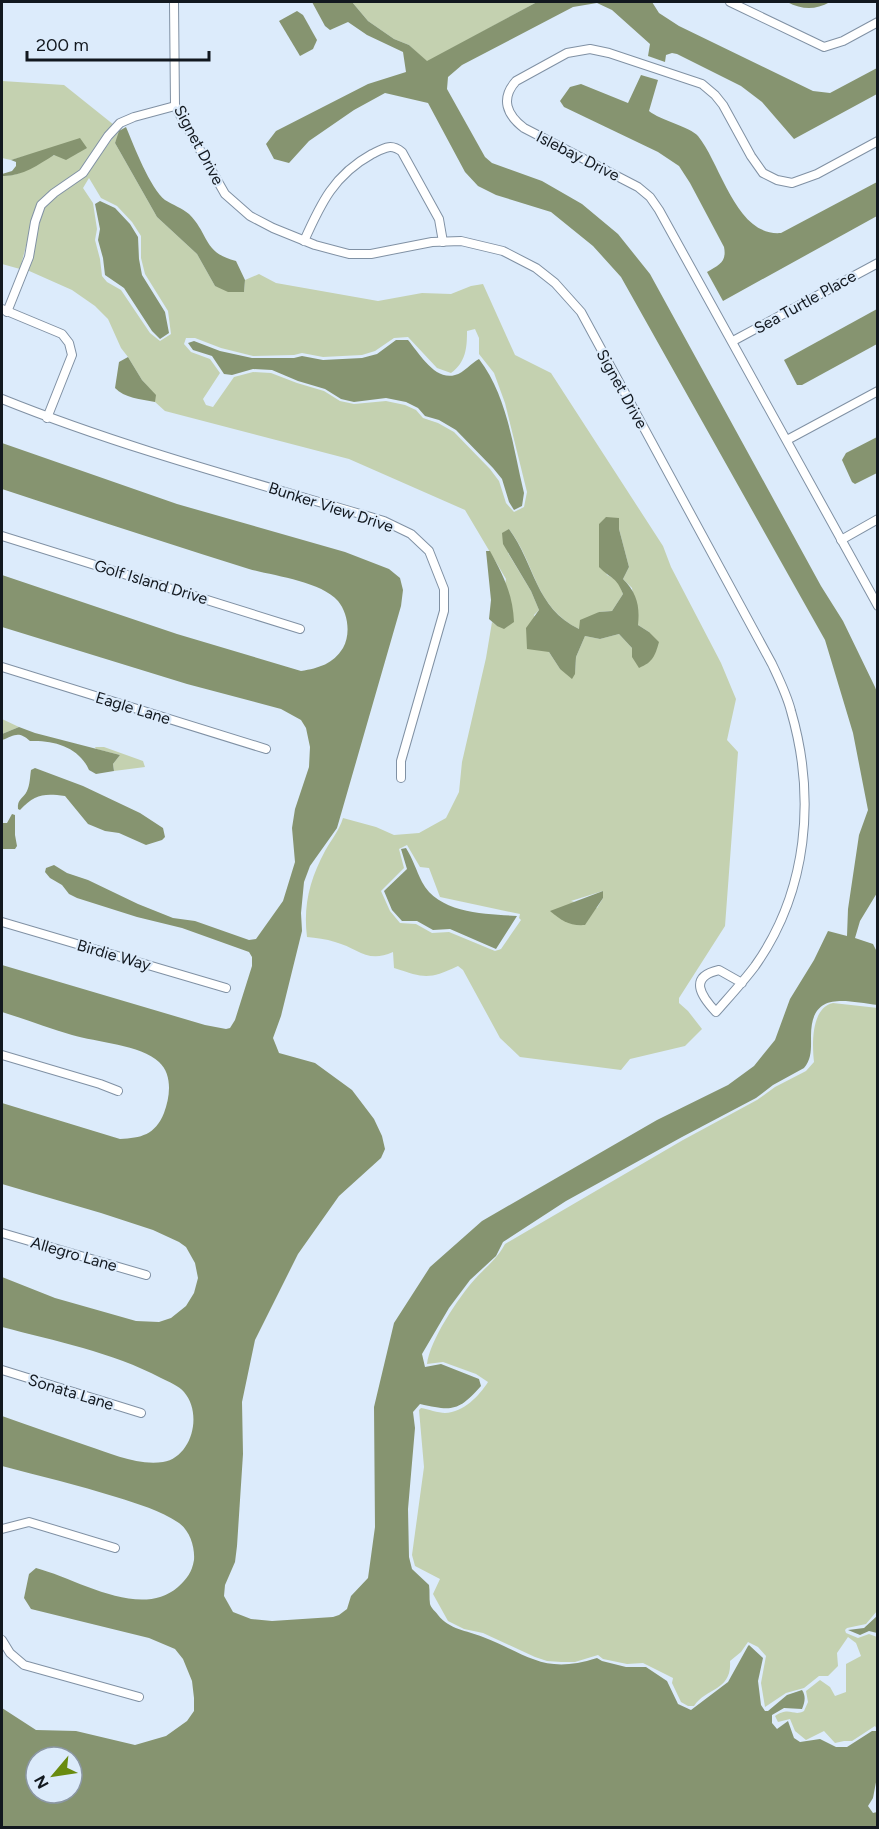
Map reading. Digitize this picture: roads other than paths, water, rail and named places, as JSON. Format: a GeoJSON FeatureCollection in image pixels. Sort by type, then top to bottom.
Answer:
{"type":"FeatureCollection","features":[{"type":"Feature","properties":{"kind":"street","name":"Signet Drive"},"geometry":{"type":"LineString","coordinates":[[174,2],[175,106],[225,194],[250,216],[273,228],[333,251],[371,254],[461,241],[503,250],[536,268],[555,283],[581,312],[772,664],[791,709],[804,773],[806,798],[801,853],[789,899],[762,955],[742,983],[716,1012],[700,991],[700,984],[704,977],[710,972],[719,970],[742,983]]}},
{"type":"Feature","properties":{"kind":"street"},"geometry":{"type":"LineString","coordinates":[[730,2],[824,46],[843,41],[878,22]]}},
{"type":"Feature","properties":{"kind":"street","name":"Islebay Drive"},"geometry":{"type":"LineString","coordinates":[[878,141],[817,174],[792,183],[777,180],[763,173],[716,95],[702,84],[609,53],[590,49],[567,53],[516,81],[506,98],[507,110],[513,120],[524,128],[638,186],[650,197],[733,341],[878,606]]}},
{"type":"Feature","properties":{"kind":"street"},"geometry":{"type":"LineString","coordinates":[[47,418],[72,355],[69,343],[62,334],[4,311],[28,257],[41,205],[83,173],[108,136],[120,123],[175,106]]}},
{"type":"Feature","properties":{"kind":"street"},"geometry":{"type":"LineString","coordinates":[[304,241],[319,209],[336,183],[358,162],[390,147],[396,147],[402,152],[439,219],[443,242]]}},
{"type":"Feature","properties":{"kind":"street","name":"Sea Turtle Place"},"geometry":{"type":"LineString","coordinates":[[733,341],[878,263]]}},
{"type":"Feature","properties":{"kind":"street"},"geometry":{"type":"LineString","coordinates":[[787,440],[878,391]]}},
{"type":"Feature","properties":{"kind":"street","name":"Bunker View Drive"},"geometry":{"type":"LineString","coordinates":[[2,399],[47,418],[137,448],[384,521],[411,534],[429,551],[444,589],[444,611],[401,761],[401,778]]}},
{"type":"Feature","properties":{"kind":"street"},"geometry":{"type":"LineString","coordinates":[[842,540],[878,519]]}},
{"type":"Feature","properties":{"kind":"street","name":"Golf Island Drive"},"geometry":{"type":"LineString","coordinates":[[2,536],[300,629]]}},
{"type":"Feature","properties":{"kind":"street","name":"Eagle Lane"},"geometry":{"type":"LineString","coordinates":[[2,667],[266,749]]}},
{"type":"Feature","properties":{"kind":"street","name":"Birdie Way"},"geometry":{"type":"LineString","coordinates":[[2,922],[226,988]]}},
{"type":"Feature","properties":{"kind":"street"},"geometry":{"type":"LineString","coordinates":[[2,1055],[118,1091]]}},
{"type":"Feature","properties":{"kind":"street","name":"Allegro Lane"},"geometry":{"type":"LineString","coordinates":[[2,1233],[146,1275]]}},
{"type":"Feature","properties":{"kind":"street","name":"Sonata Lane"},"geometry":{"type":"LineString","coordinates":[[2,1370],[141,1413]]}},
{"type":"Feature","properties":{"kind":"street"},"geometry":{"type":"LineString","coordinates":[[2,1529],[28,1522],[115,1548]]}},
{"type":"Feature","properties":{"kind":"street"},"geometry":{"type":"LineString","coordinates":[[2,1640],[10,1653],[24,1665],[139,1697]]}}]}
